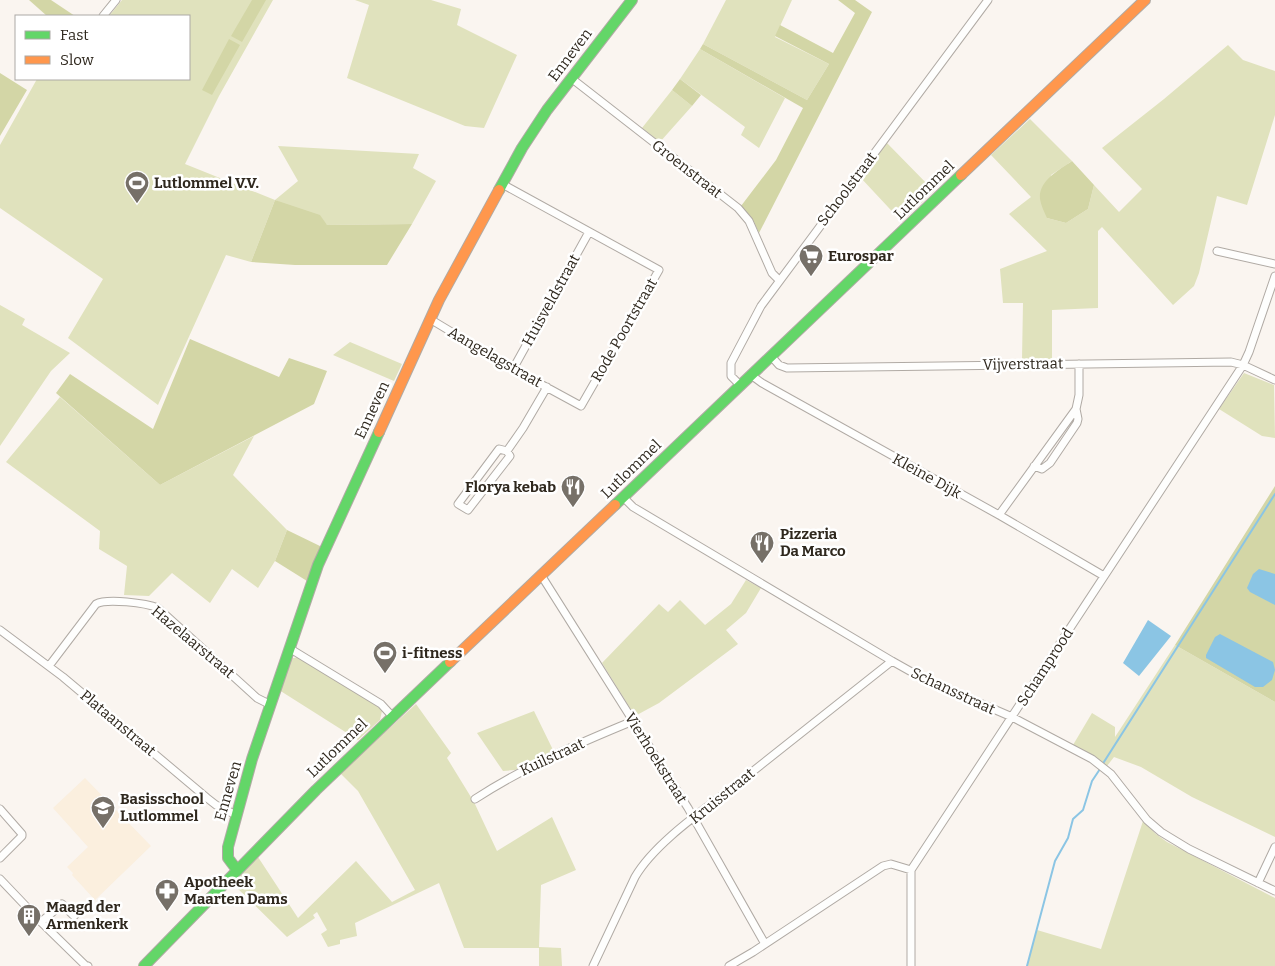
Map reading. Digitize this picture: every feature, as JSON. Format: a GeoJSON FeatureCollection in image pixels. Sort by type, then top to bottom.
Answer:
{"type":"FeatureCollection","features":[{"type":"Feature","properties":{"kind":"main road","name":"Enneven"},"geometry":{"type":"LineString","coordinates":[[237,870],[228,858],[227,853],[236,815],[252,759],[318,565],[430,319],[462,256],[534,129],[632,0]]}},
{"type":"Feature","properties":{"kind":"main road","name":"Lutlommel"},"geometry":{"type":"LineString","coordinates":[[144,966],[316,790],[392,716],[1145,0]]}},
{"type":"Feature","properties":{"kind":"street"},"geometry":{"type":"LineString","coordinates":[[103,15],[116,0]]}},
{"type":"Feature","properties":{"kind":"street","name":"Schoolstraat"},"geometry":{"type":"LineString","coordinates":[[740,385],[731,376],[731,364],[761,306],[988,0]]}},
{"type":"Feature","properties":{"kind":"street","name":"Groenstraat"},"geometry":{"type":"LineString","coordinates":[[571,78],[738,208],[749,221],[772,273],[779,280]]}},
{"type":"Feature","properties":{"kind":"street","name":"Rode Poortstraat"},"geometry":{"type":"LineString","coordinates":[[504,184],[658,270],[581,406],[547,387]]}},
{"type":"Feature","properties":{"kind":"street","name":"Huisveldstraat"},"geometry":{"type":"LineString","coordinates":[[513,369],[589,232]]}},
{"type":"Feature","properties":{"kind":"street"},"geometry":{"type":"LineString","coordinates":[[1217,251],[1275,264]]}},
{"type":"Feature","properties":{"kind":"street","name":"Schamprood"},"geometry":{"type":"LineString","coordinates":[[912,870],[1243,365],[1275,276]]}},
{"type":"Feature","properties":{"kind":"street","name":"Aangelagstraat"},"geometry":{"type":"LineString","coordinates":[[430,319],[513,369],[547,387],[508,451],[510,456],[468,510],[458,504],[499,449],[508,451]]}},
{"type":"Feature","properties":{"kind":"street","name":"Vijverstraat"},"geometry":{"type":"LineString","coordinates":[[771,356],[779,365],[787,368],[1230,362],[1243,365],[1275,380]]}},
{"type":"Feature","properties":{"kind":"street"},"geometry":{"type":"LineString","coordinates":[[1034,466],[1042,469],[1050,463],[1077,423],[1079,364]]}},
{"type":"Feature","properties":{"kind":"street","name":"Kleine Dijk"},"geometry":{"type":"LineString","coordinates":[[751,375],[762,383],[1104,576]]}},
{"type":"Feature","properties":{"kind":"street"},"geometry":{"type":"LineString","coordinates":[[999,516],[1076,409]]}},
{"type":"Feature","properties":{"kind":"street","name":"Schansstraat"},"geometry":{"type":"LineString","coordinates":[[623,497],[634,507],[924,679],[1012,718],[1103,766],[1147,820],[1161,832],[1189,849],[1275,891]]}},
{"type":"Feature","properties":{"kind":"street","name":"Vierhoekstraat"},"geometry":{"type":"LineString","coordinates":[[541,575],[693,818],[765,944]]}},
{"type":"Feature","properties":{"kind":"street","name":"Hazelaarstraat"},"geometry":{"type":"LineString","coordinates":[[49,666],[96,604],[105,602],[148,604],[158,608],[257,698],[271,704]]}},
{"type":"Feature","properties":{"kind":"street","name":"Plataanstraat"},"geometry":{"type":"LineString","coordinates":[[0,630],[49,666],[207,798],[236,815]]}},
{"type":"Feature","properties":{"kind":"street"},"geometry":{"type":"LineString","coordinates":[[289,648],[381,704],[392,716]]}},
{"type":"Feature","properties":{"kind":"street","name":"Kruisstraat"},"geometry":{"type":"LineString","coordinates":[[592,966],[642,865],[693,818],[892,661]]}},
{"type":"Feature","properties":{"kind":"street","name":"Kuilstraat"},"geometry":{"type":"LineString","coordinates":[[475,799],[518,772],[560,752],[633,722]]}},
{"type":"Feature","properties":{"kind":"street"},"geometry":{"type":"LineString","coordinates":[[0,809],[22,834],[0,858]]}},
{"type":"Feature","properties":{"kind":"street"},"geometry":{"type":"LineString","coordinates":[[1258,882],[1275,848]]}},
{"type":"Feature","properties":{"kind":"street"},"geometry":{"type":"LineString","coordinates":[[729,966],[883,866],[891,864],[912,870],[911,966]]}},
{"type":"Feature","properties":{"kind":"street"},"geometry":{"type":"LineString","coordinates":[[0,879],[41,922],[88,966]]}},
{"type":"Feature","properties":{"kind":"street"},"geometry":{"type":"LineString","coordinates":[[41,922],[62,904],[74,916],[82,908]]}},
{"type":"Feature","properties":{"kind":"shaded area","name":"Basisschool Lutlommel"},"geometry":{"type":"Polygon","coordinates":[[[85,778],[151,846],[95,900],[67,867],[88,847],[53,808],[85,778]]]}},
{"type":"Feature","properties":{"kind":"green space"},"geometry":{"type":"Polygon","coordinates":[[[29,0],[51,0],[74,15],[46,15],[29,0]]]}},
{"type":"Feature","properties":{"kind":"green space","name":"Lutlommel V.V."},"geometry":{"type":"Polygon","coordinates":[[[122,0],[273,0],[219,96],[185,164],[275,200],[251,262],[226,255],[158,405],[68,338],[103,279],[0,208],[0,145],[36,80],[190,80],[190,15],[110,15],[122,0]]]}},
{"type":"Feature","properties":{"kind":"green space"},"geometry":{"type":"Polygon","coordinates":[[[252,0],[266,0],[242,42],[231,36],[252,0]]]}},
{"type":"Feature","properties":{"kind":"green space"},"geometry":{"type":"Polygon","coordinates":[[[355,0],[431,0],[461,9],[457,25],[517,55],[484,128],[465,126],[347,78],[369,5],[355,0]]]}},
{"type":"Feature","properties":{"kind":"green space"},"geometry":{"type":"Polygon","coordinates":[[[726,0],[792,0],[775,37],[829,64],[807,100],[703,44],[726,0]]]}},
{"type":"Feature","properties":{"kind":"green space"},"geometry":{"type":"Polygon","coordinates":[[[838,0],[855,0],[872,12],[759,233],[754,222],[741,206],[776,160],[803,108],[700,49],[703,44],[807,100],[829,64],[775,36],[780,25],[833,53],[855,13],[838,0]]]}},
{"type":"Feature","properties":{"kind":"green space"},"geometry":{"type":"Polygon","coordinates":[[[229,39],[240,45],[212,95],[202,90],[229,39]]]}},
{"type":"Feature","properties":{"kind":"green space"},"geometry":{"type":"Polygon","coordinates":[[[1228,45],[1243,60],[1275,71],[1275,115],[1247,205],[1217,196],[1199,273],[1194,286],[1173,305],[1102,227],[1098,231],[1098,308],[1052,310],[1052,360],[1022,359],[1023,303],[1003,303],[1000,269],[1047,251],[1009,214],[1031,197],[991,155],[1030,119],[1072,161],[1051,175],[1047,218],[1066,223],[1088,209],[1094,185],[1119,212],[1142,189],[1102,148],[1228,45]]]}},
{"type":"Feature","properties":{"kind":"green space"},"geometry":{"type":"Polygon","coordinates":[[[700,49],[785,98],[759,148],[741,135],[745,127],[680,79],[700,49]]]}},
{"type":"Feature","properties":{"kind":"green space"},"geometry":{"type":"Polygon","coordinates":[[[0,73],[27,90],[0,136],[0,73]]]}},
{"type":"Feature","properties":{"kind":"green space"},"geometry":{"type":"Polygon","coordinates":[[[680,79],[701,95],[692,106],[672,90],[680,79]]]}},
{"type":"Feature","properties":{"kind":"green space"},"geometry":{"type":"Polygon","coordinates":[[[672,90],[692,106],[660,142],[642,128],[672,90]]]}},
{"type":"Feature","properties":{"kind":"green space"},"geometry":{"type":"Polygon","coordinates":[[[886,142],[934,191],[902,222],[860,177],[886,142]]]}},
{"type":"Feature","properties":{"kind":"green space"},"geometry":{"type":"Polygon","coordinates":[[[278,146],[419,154],[413,168],[436,181],[412,224],[327,225],[275,200],[298,181],[278,146]]]}},
{"type":"Feature","properties":{"kind":"green space"},"geometry":{"type":"Polygon","coordinates":[[[1072,161],[1094,185],[1088,209],[1066,223],[1047,218],[1040,201],[1040,193],[1050,177],[1072,161]]]}},
{"type":"Feature","properties":{"kind":"green space"},"geometry":{"type":"Polygon","coordinates":[[[275,200],[320,215],[327,225],[412,224],[387,265],[295,265],[251,262],[275,200]]]}},
{"type":"Feature","properties":{"kind":"green space"},"geometry":{"type":"Polygon","coordinates":[[[0,305],[25,319],[22,325],[70,353],[51,371],[0,446],[0,305]]]}},
{"type":"Feature","properties":{"kind":"green space"},"geometry":{"type":"Polygon","coordinates":[[[190,339],[279,377],[289,358],[327,371],[314,404],[160,485],[56,393],[70,374],[153,429],[190,339]]]}},
{"type":"Feature","properties":{"kind":"green space"},"geometry":{"type":"Polygon","coordinates":[[[350,342],[402,364],[394,381],[333,355],[350,342]]]}},
{"type":"Feature","properties":{"kind":"green space"},"geometry":{"type":"Polygon","coordinates":[[[1244,373],[1274,385],[1275,438],[1262,436],[1219,409],[1244,373]]]}},
{"type":"Feature","properties":{"kind":"green space"},"geometry":{"type":"Polygon","coordinates":[[[60,397],[160,485],[254,436],[233,475],[287,530],[275,561],[258,588],[232,569],[210,603],[172,573],[149,596],[124,595],[127,566],[99,549],[100,531],[6,462],[60,397]]]}},
{"type":"Feature","properties":{"kind":"green space"},"geometry":{"type":"Polygon","coordinates":[[[1275,486],[1275,702],[1175,645],[1275,486]]]}},
{"type":"Feature","properties":{"kind":"green space"},"geometry":{"type":"Polygon","coordinates":[[[287,530],[322,547],[307,581],[275,561],[287,530]]]}},
{"type":"Feature","properties":{"kind":"green space"},"geometry":{"type":"Polygon","coordinates":[[[746,580],[761,588],[746,613],[726,630],[738,644],[659,703],[635,716],[602,663],[659,604],[668,612],[680,600],[705,625],[731,604],[746,580]]]}},
{"type":"Feature","properties":{"kind":"green space"},"geometry":{"type":"Polygon","coordinates":[[[1175,645],[1275,702],[1275,837],[1192,797],[1141,767],[1114,757],[1107,766],[1073,745],[1092,713],[1115,727],[1115,737],[1175,645]]]}},
{"type":"Feature","properties":{"kind":"green space"},"geometry":{"type":"Polygon","coordinates":[[[298,657],[379,707],[382,711],[380,720],[358,740],[279,690],[289,659],[298,657]]]}},
{"type":"Feature","properties":{"kind":"green space"},"geometry":{"type":"Polygon","coordinates":[[[416,704],[451,753],[447,758],[474,802],[497,851],[552,817],[576,870],[541,885],[539,947],[561,948],[562,966],[539,966],[539,948],[464,948],[439,883],[355,923],[357,936],[340,940],[340,944],[328,947],[321,934],[327,930],[317,912],[313,915],[315,918],[287,937],[233,884],[258,857],[298,918],[356,861],[392,902],[415,890],[358,791],[340,773],[416,704]]]}},
{"type":"Feature","properties":{"kind":"green space"},"geometry":{"type":"Polygon","coordinates":[[[534,711],[554,752],[515,770],[503,771],[477,733],[534,711]]]}},
{"type":"Feature","properties":{"kind":"green space"},"geometry":{"type":"Polygon","coordinates":[[[1143,821],[1167,842],[1275,898],[1275,966],[1027,966],[1037,930],[1101,949],[1143,821]]]}},
{"type":"Feature","properties":{"kind":"water"},"geometry":{"type":"Polygon","coordinates":[[[1259,569],[1275,574],[1275,605],[1250,592],[1247,588],[1253,574],[1259,569]]]}},
{"type":"Feature","properties":{"kind":"water"},"geometry":{"type":"Polygon","coordinates":[[[1148,620],[1171,636],[1139,676],[1123,663],[1148,620]]]}},
{"type":"Feature","properties":{"kind":"water"},"geometry":{"type":"Polygon","coordinates":[[[1220,634],[1273,662],[1275,670],[1272,680],[1263,687],[1255,687],[1206,658],[1215,637],[1220,634]]]}},
{"type":"Feature","properties":{"kind":"waterway"},"geometry":{"type":"LineString","coordinates":[[1102,765],[1275,494]]}},
{"type":"Feature","properties":{"kind":"waterway"},"geometry":{"type":"LineString","coordinates":[[1027,966],[1055,861],[1068,838],[1073,819],[1083,810],[1092,781],[1100,769]]}},
{"type":"Feature","properties":{"kind":"traffic: fast"},"geometry":{"type":"LineString","coordinates":[[499,190],[522,148],[547,110],[632,0]]}},
{"type":"Feature","properties":{"kind":"traffic: fast"},"geometry":{"type":"LineString","coordinates":[[615,505],[961,175]]}},
{"type":"Feature","properties":{"kind":"traffic: fast"},"geometry":{"type":"LineString","coordinates":[[237,870],[228,858],[228,847],[252,759],[318,565],[379,432]]}},
{"type":"Feature","properties":{"kind":"traffic: fast"},"geometry":{"type":"LineString","coordinates":[[144,966],[316,790],[450,662]]}},
{"type":"Feature","properties":{"kind":"traffic: slow"},"geometry":{"type":"LineString","coordinates":[[961,175],[1145,0]]}},
{"type":"Feature","properties":{"kind":"traffic: slow"},"geometry":{"type":"LineString","coordinates":[[379,432],[439,300],[499,190]]}},
{"type":"Feature","properties":{"kind":"traffic: slow"},"geometry":{"type":"LineString","coordinates":[[450,662],[615,505]]}},
{"type":"Feature","properties":{"kind":"place","name":"Lutlommel V.V."},"geometry":{"type":"Point","coordinates":[137,204]}},
{"type":"Feature","properties":{"kind":"place","name":"Eurospar"},"geometry":{"type":"Point","coordinates":[811,277]}},
{"type":"Feature","properties":{"kind":"place","name":"Florya kebab"},"geometry":{"type":"Point","coordinates":[573,508]}},
{"type":"Feature","properties":{"kind":"place","name":"Pizzeria Da Marco"},"geometry":{"type":"Point","coordinates":[762,564]}},
{"type":"Feature","properties":{"kind":"place","name":"i-fitness"},"geometry":{"type":"Point","coordinates":[385,674]}},
{"type":"Feature","properties":{"kind":"place","name":"Basisschool Lutlommel"},"geometry":{"type":"Point","coordinates":[103,829]}},
{"type":"Feature","properties":{"kind":"place","name":"Apotheek Maarten Dams"},"geometry":{"type":"Point","coordinates":[167,912]}},
{"type":"Feature","properties":{"kind":"place","name":"Maagd der Armenkerk"},"geometry":{"type":"Point","coordinates":[29,937]}}]}
